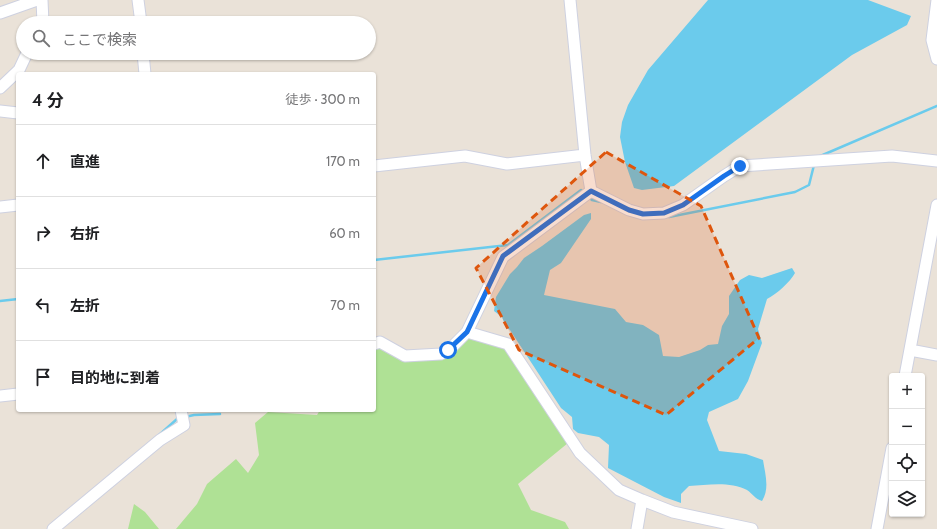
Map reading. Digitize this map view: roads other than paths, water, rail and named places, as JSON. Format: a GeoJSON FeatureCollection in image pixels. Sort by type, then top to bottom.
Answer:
{"type":"FeatureCollection","features":[{"type":"Feature","properties":{"kind":"street"},"geometry":{"type":"LineString","coordinates":[[0,13],[37,0]]}},
{"type":"Feature","properties":{"kind":"street"},"geometry":{"type":"LineString","coordinates":[[42,0],[43,16]]}},
{"type":"Feature","properties":{"kind":"street"},"geometry":{"type":"LineString","coordinates":[[138,0],[139,16]]}},
{"type":"Feature","properties":{"kind":"street"},"geometry":{"type":"LineString","coordinates":[[570,0],[585,155],[591,191]]}},
{"type":"Feature","properties":{"kind":"street"},"geometry":{"type":"LineString","coordinates":[[936,0],[932,40],[937,59]]}},
{"type":"Feature","properties":{"kind":"street"},"geometry":{"type":"LineString","coordinates":[[17,72],[24,60]]}},
{"type":"Feature","properties":{"kind":"street"},"geometry":{"type":"LineString","coordinates":[[144,60],[145,72]]}},
{"type":"Feature","properties":{"kind":"street"},"geometry":{"type":"LineString","coordinates":[[0,88],[16,73]]}},
{"type":"Feature","properties":{"kind":"street"},"geometry":{"type":"LineString","coordinates":[[0,111],[16,113]]}},
{"type":"Feature","properties":{"kind":"street"},"geometry":{"type":"LineString","coordinates":[[376,166],[465,156],[507,164],[585,155]]}},
{"type":"Feature","properties":{"kind":"street"},"geometry":{"type":"LineString","coordinates":[[591,191],[629,210],[643,214],[664,213],[683,205],[740,166],[892,156],[937,161]]}},
{"type":"Feature","properties":{"kind":"street"},"geometry":{"type":"LineString","coordinates":[[376,343],[380,342],[405,356],[441,354],[448,350],[467,332],[503,256],[591,191]]}},
{"type":"Feature","properties":{"kind":"street"},"geometry":{"type":"LineString","coordinates":[[0,207],[16,205]]}},
{"type":"Feature","properties":{"kind":"street"},"geometry":{"type":"LineString","coordinates":[[906,373],[937,205]]}},
{"type":"Feature","properties":{"kind":"street"},"geometry":{"type":"LineString","coordinates":[[467,332],[508,344],[580,453],[619,490],[673,512],[752,529]]}},
{"type":"Feature","properties":{"kind":"street"},"geometry":{"type":"LineString","coordinates":[[910,350],[937,355]]}},
{"type":"Feature","properties":{"kind":"street"},"geometry":{"type":"LineString","coordinates":[[0,396],[16,394]]}},
{"type":"Feature","properties":{"kind":"street"},"geometry":{"type":"LineString","coordinates":[[53,529],[160,440],[184,425],[181,412]]}},
{"type":"Feature","properties":{"kind":"street"},"geometry":{"type":"LineString","coordinates":[[877,529],[889,464]]}},
{"type":"Feature","properties":{"kind":"street"},"geometry":{"type":"LineString","coordinates":[[637,529],[642,500]]}},
{"type":"Feature","properties":{"kind":"water"},"geometry":{"type":"Polygon","coordinates":[[[708,0],[868,0],[911,16],[907,25],[852,55],[674,186],[642,190],[634,188],[625,162],[620,137],[622,122],[628,105],[648,70],[708,0]]]}},
{"type":"Feature","properties":{"kind":"water"},"geometry":{"type":"Polygon","coordinates":[[[591,213],[591,219],[561,263],[550,270],[544,295],[615,309],[626,322],[643,325],[659,335],[663,356],[679,357],[700,350],[708,345],[718,344],[722,326],[729,314],[729,296],[740,280],[749,275],[762,278],[792,268],[795,273],[783,288],[767,299],[758,329],[762,343],[748,381],[738,399],[709,412],[707,420],[719,451],[746,454],[763,460],[766,476],[766,491],[762,501],[747,490],[740,487],[718,484],[689,486],[681,494],[681,503],[664,497],[608,468],[609,445],[599,437],[578,433],[573,429],[572,417],[561,408],[510,330],[506,327],[502,317],[494,311],[496,297],[510,274],[524,258],[584,215],[591,213]]]}},
{"type":"Feature","properties":{"kind":"waterway"},"geometry":{"type":"LineString","coordinates":[[818,157],[937,106]]}},
{"type":"Feature","properties":{"kind":"waterway"},"geometry":{"type":"LineString","coordinates":[[669,217],[795,192],[809,185],[814,165]]}},
{"type":"Feature","properties":{"kind":"waterway"},"geometry":{"type":"LineString","coordinates":[[376,260],[508,245],[581,190],[584,193]]}},
{"type":"Feature","properties":{"kind":"waterway"},"geometry":{"type":"LineString","coordinates":[[588,196],[592,200],[601,202]]}},
{"type":"Feature","properties":{"kind":"waterway"},"geometry":{"type":"LineString","coordinates":[[0,301],[16,299]]}},
{"type":"Feature","properties":{"kind":"waterway"},"geometry":{"type":"LineString","coordinates":[[185,417],[194,415],[220,414]]}},
{"type":"Feature","properties":{"kind":"waterway"},"geometry":{"type":"LineString","coordinates":[[159,435],[177,419],[180,419]]}}]}
